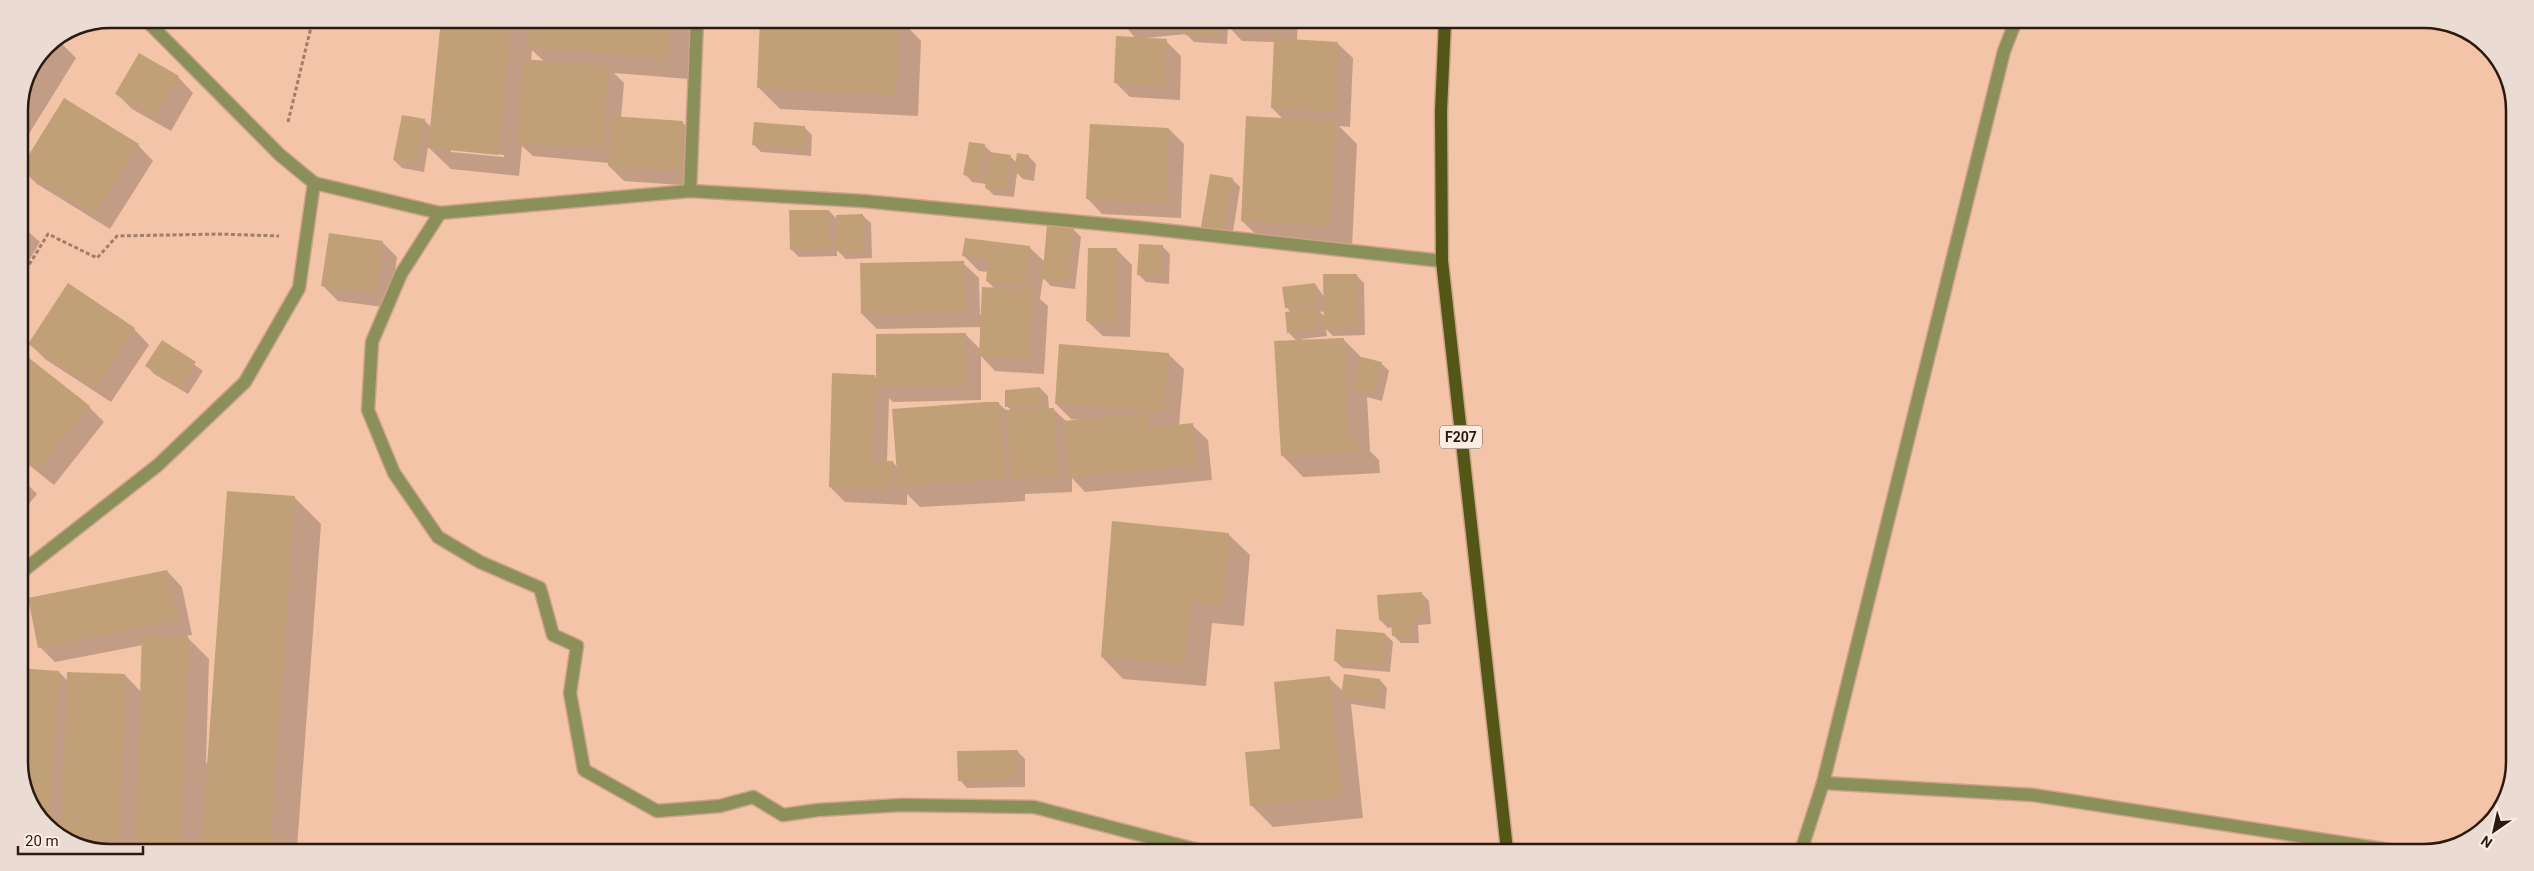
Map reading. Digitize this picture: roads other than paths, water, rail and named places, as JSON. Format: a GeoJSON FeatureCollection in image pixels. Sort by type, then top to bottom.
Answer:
{"type":"FeatureCollection","features":[{"type":"Feature","properties":{"kind":"main road","name":"F207"},"geometry":{"type":"LineString","coordinates":[[1445,28],[1441,111],[1442,261],[1506,844]]}},
{"type":"Feature","properties":{"kind":"street"},"geometry":{"type":"LineString","coordinates":[[154,28],[280,154],[314,183],[440,213],[690,191],[863,201],[1144,228],[1442,261]]}},
{"type":"Feature","properties":{"kind":"street"},"geometry":{"type":"LineString","coordinates":[[690,191],[697,28]]}},
{"type":"Feature","properties":{"kind":"street"},"geometry":{"type":"LineString","coordinates":[[1802,844],[1823,783],[2004,51],[2013,28]]}},
{"type":"Feature","properties":{"kind":"street"},"geometry":{"type":"LineString","coordinates":[[28,567],[158,466],[245,382],[300,288],[314,183]]}},
{"type":"Feature","properties":{"kind":"street"},"geometry":{"type":"LineString","coordinates":[[440,213],[400,274],[372,342],[368,410],[394,473],[438,537],[480,562],[540,588],[553,635],[577,646],[570,693],[584,770],[657,811],[720,806],[753,797],[783,815],[818,810],[902,805],[1034,807],[1175,844]]}},
{"type":"Feature","properties":{"kind":"street"},"geometry":{"type":"LineString","coordinates":[[1823,783],[2034,795],[2351,844]]}}]}
